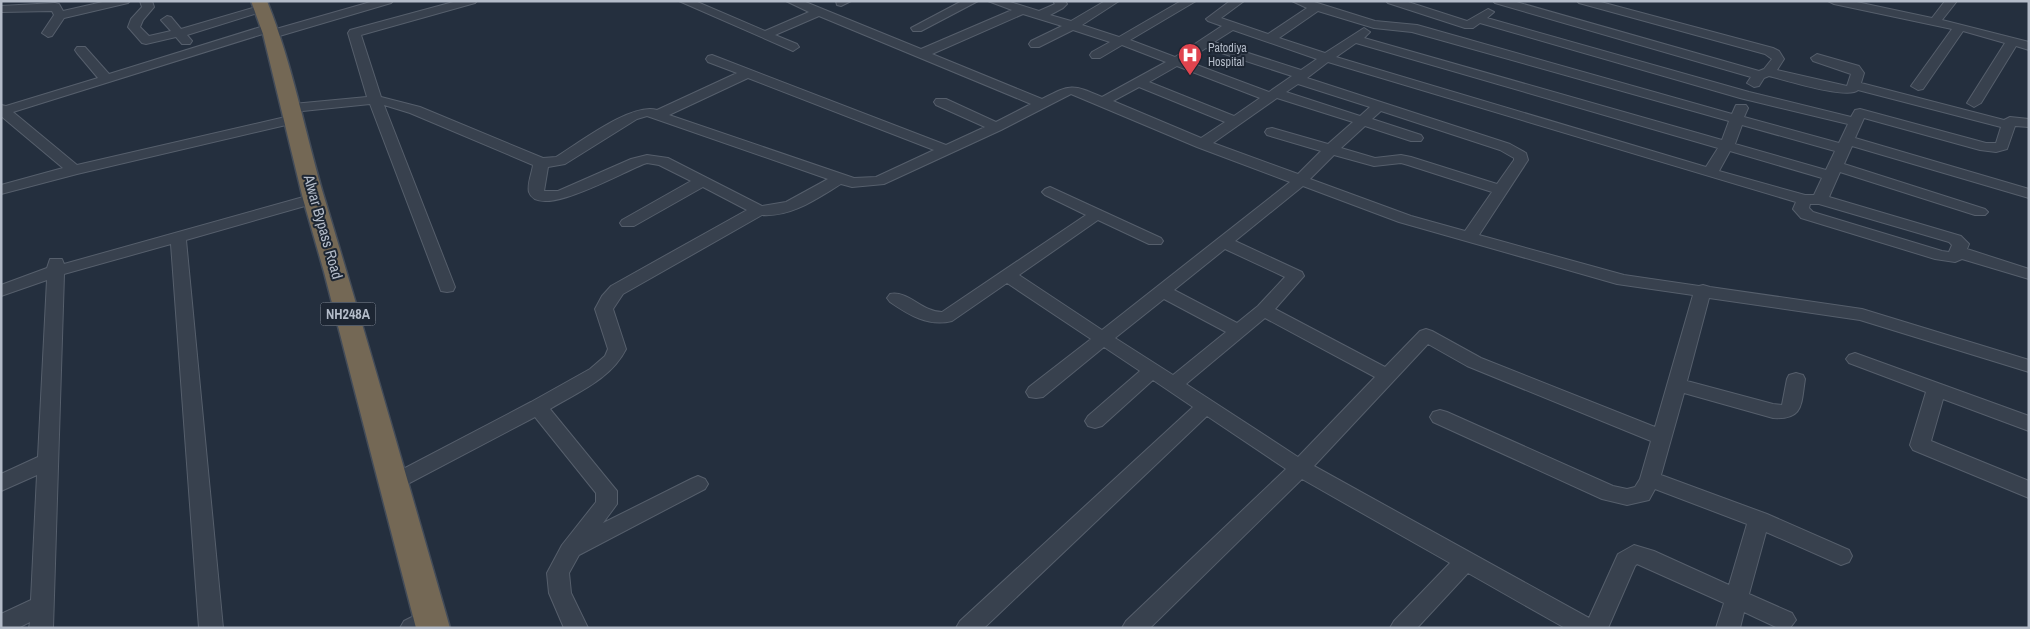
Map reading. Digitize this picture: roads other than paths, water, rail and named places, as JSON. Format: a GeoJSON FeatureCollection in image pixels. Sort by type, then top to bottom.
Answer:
{"type":"FeatureCollection","features":[{"type":"Feature","properties":{"kind":"highway","name":"Alwar Bypass Road"},"geometry":{"type":"LineString","coordinates":[[266,18],[393,483],[425,625]]}},
{"type":"Feature","properties":{"kind":"street"},"geometry":{"type":"LineString","coordinates":[[1,9],[56,8],[124,1]]}},
{"type":"Feature","properties":{"kind":"street"},"geometry":{"type":"LineString","coordinates":[[146,1],[148,7],[137,20],[134,27],[141,37],[146,40],[266,18],[387,1]]}},
{"type":"Feature","properties":{"kind":"street"},"geometry":{"type":"LineString","coordinates":[[447,287],[375,100],[354,33],[471,1]]}},
{"type":"Feature","properties":{"kind":"street"},"geometry":{"type":"LineString","coordinates":[[685,1],[793,47]]}},
{"type":"Feature","properties":{"kind":"street"},"geometry":{"type":"LineString","coordinates":[[792,1],[1041,103]]}},
{"type":"Feature","properties":{"kind":"street"},"geometry":{"type":"LineString","coordinates":[[917,28],[972,1]]}},
{"type":"Feature","properties":{"kind":"street"},"geometry":{"type":"LineString","coordinates":[[994,1],[1121,41],[1273,95],[1416,138]]}},
{"type":"Feature","properties":{"kind":"street"},"geometry":{"type":"LineString","coordinates":[[1040,15],[1059,6],[1061,4],[1059,1]]}},
{"type":"Feature","properties":{"kind":"street"},"geometry":{"type":"LineString","coordinates":[[1035,44],[1073,25],[1113,1]]}},
{"type":"Feature","properties":{"kind":"street"},"geometry":{"type":"LineString","coordinates":[[1096,55],[1190,1]]}},
{"type":"Feature","properties":{"kind":"street"},"geometry":{"type":"LineString","coordinates":[[1238,1],[1209,6],[1212,19],[1327,58],[1804,200],[1820,199],[1955,239],[1961,244],[1955,257],[1941,256],[1807,215],[1801,209],[1804,200]]}},
{"type":"Feature","properties":{"kind":"street"},"geometry":{"type":"LineString","coordinates":[[1298,1],[1374,24],[1413,28],[1738,118],[1845,144],[2029,194]]}},
{"type":"Feature","properties":{"kind":"street"},"geometry":{"type":"LineString","coordinates":[[1392,1],[1469,25],[1501,2],[1764,74],[1852,90],[1858,72],[1854,69],[1817,58]]}},
{"type":"Feature","properties":{"kind":"street"},"geometry":{"type":"LineString","coordinates":[[1420,10],[1434,1]]}},
{"type":"Feature","properties":{"kind":"street"},"geometry":{"type":"LineString","coordinates":[[1583,1],[1775,54],[1778,59],[1745,95],[1727,145],[1710,173]]}},
{"type":"Feature","properties":{"kind":"street"},"geometry":{"type":"LineString","coordinates":[[1834,1],[1935,21],[2029,46]]}},
{"type":"Feature","properties":{"kind":"street"},"geometry":{"type":"LineString","coordinates":[[1935,21],[1951,1]]}},
{"type":"Feature","properties":{"kind":"street"},"geometry":{"type":"LineString","coordinates":[[1269,39],[1316,7]]}},
{"type":"Feature","properties":{"kind":"street"},"geometry":{"type":"LineString","coordinates":[[48,34],[56,8]]}},
{"type":"Feature","properties":{"kind":"street"},"geometry":{"type":"LineString","coordinates":[[921,54],[1022,10]]}},
{"type":"Feature","properties":{"kind":"street"},"geometry":{"type":"LineString","coordinates":[[765,35],[819,12]]}},
{"type":"Feature","properties":{"kind":"street"},"geometry":{"type":"LineString","coordinates":[[3,111],[197,52],[266,18]]}},
{"type":"Feature","properties":{"kind":"street"},"geometry":{"type":"LineString","coordinates":[[1479,19],[1745,95],[1855,122]]}},
{"type":"Feature","properties":{"kind":"street"},"geometry":{"type":"LineString","coordinates":[[167,20],[197,52]]}},
{"type":"Feature","properties":{"kind":"street"},"geometry":{"type":"LineString","coordinates":[[1637,39],[1656,21]]}},
{"type":"Feature","properties":{"kind":"street"},"geometry":{"type":"LineString","coordinates":[[1202,144],[1374,24]]}},
{"type":"Feature","properties":{"kind":"street"},"geometry":{"type":"LineString","coordinates":[[1102,102],[1176,62],[1231,26]]}},
{"type":"Feature","properties":{"kind":"street"},"geometry":{"type":"LineString","coordinates":[[1918,86],[1960,27]]}},
{"type":"Feature","properties":{"kind":"street"},"geometry":{"type":"LineString","coordinates":[[1355,39],[1727,145],[1833,171],[1980,212]]}},
{"type":"Feature","properties":{"kind":"street"},"geometry":{"type":"LineString","coordinates":[[1974,103],[2013,41]]}},
{"type":"Feature","properties":{"kind":"street"},"geometry":{"type":"LineString","coordinates":[[1204,43],[1379,106],[1514,151],[1521,156],[1521,160],[1469,237]]}},
{"type":"Feature","properties":{"kind":"street"},"geometry":{"type":"LineString","coordinates":[[81,50],[107,80]]}},
{"type":"Feature","properties":{"kind":"street"},"geometry":{"type":"LineString","coordinates":[[712,59],[946,150]]}},
{"type":"Feature","properties":{"kind":"street"},"geometry":{"type":"LineString","coordinates":[[660,114],[748,73]]}},
{"type":"Feature","properties":{"kind":"street"},"geometry":{"type":"LineString","coordinates":[[1138,82],[1235,121]]}},
{"type":"Feature","properties":{"kind":"street"},"geometry":{"type":"LineString","coordinates":[[1854,85],[2009,125]]}},
{"type":"Feature","properties":{"kind":"street"},"geometry":{"type":"LineString","coordinates":[[1,190],[293,114],[375,100],[394,103],[415,110],[541,163],[560,161],[639,113],[648,112],[660,114],[727,140],[852,183],[879,181],[996,127],[1069,90],[1078,91],[1202,144],[1405,219],[1604,276],[1644,284],[1704,290],[1862,315],[2029,366]]}},
{"type":"Feature","properties":{"kind":"street"},"geometry":{"type":"LineString","coordinates":[[940,102],[996,127]]}},
{"type":"Feature","properties":{"kind":"street"},"geometry":{"type":"LineString","coordinates":[[1036,392],[1300,181],[1330,150],[1379,106]]}},
{"type":"Feature","properties":{"kind":"street"},"geometry":{"type":"LineString","coordinates":[[3,111],[74,170]]}},
{"type":"Feature","properties":{"kind":"street"},"geometry":{"type":"LineString","coordinates":[[1820,199],[1860,112],[1985,147],[1996,148],[2002,146],[2010,121],[2029,123]]}},
{"type":"Feature","properties":{"kind":"street"},"geometry":{"type":"LineString","coordinates":[[1272,132],[1374,162],[1401,159],[1411,161],[1501,190]]}},
{"type":"Feature","properties":{"kind":"street"},"geometry":{"type":"LineString","coordinates":[[541,163],[536,193],[550,197],[562,195],[636,162],[647,160],[663,162],[759,210],[771,212],[784,209],[840,178]]}},
{"type":"Feature","properties":{"kind":"street"},"geometry":{"type":"LineString","coordinates":[[628,223],[703,181]]}},
{"type":"Feature","properties":{"kind":"street"},"geometry":{"type":"LineString","coordinates":[[1050,192],[1155,241]]}},
{"type":"Feature","properties":{"kind":"street"},"geometry":{"type":"LineString","coordinates":[[1,291],[56,267],[178,237],[313,194]]}},
{"type":"Feature","properties":{"kind":"street"},"geometry":{"type":"LineString","coordinates":[[1,282],[313,194]]}},
{"type":"Feature","properties":{"kind":"street"},"geometry":{"type":"LineString","coordinates":[[393,483],[597,374],[612,359],[617,349],[604,309],[608,300],[617,290],[759,210]]}},
{"type":"Feature","properties":{"kind":"street"},"geometry":{"type":"LineString","coordinates":[[896,298],[925,317],[936,319],[946,317],[1098,214]]}},
{"type":"Feature","properties":{"kind":"street"},"geometry":{"type":"LineString","coordinates":[[178,237],[211,628]]}},
{"type":"Feature","properties":{"kind":"street"},"geometry":{"type":"LineString","coordinates":[[1174,384],[1264,310],[1296,276],[1224,242]]}},
{"type":"Feature","properties":{"kind":"street"},"geometry":{"type":"LineString","coordinates":[[1958,252],[2029,274]]}},
{"type":"Feature","properties":{"kind":"street"},"geometry":{"type":"LineString","coordinates":[[41,628],[56,267]]}},
{"type":"Feature","properties":{"kind":"street"},"geometry":{"type":"LineString","coordinates":[[1008,275],[1300,468],[1586,628]]}},
{"type":"Feature","properties":{"kind":"street"},"geometry":{"type":"LineString","coordinates":[[1440,417],[1608,493],[1627,497],[1642,494],[1650,479],[1660,437],[1704,290]]}},
{"type":"Feature","properties":{"kind":"street"},"geometry":{"type":"LineString","coordinates":[[1162,291],[1238,331]]}},
{"type":"Feature","properties":{"kind":"street"},"geometry":{"type":"LineString","coordinates":[[1264,310],[1387,376]]}},
{"type":"Feature","properties":{"kind":"street"},"geometry":{"type":"LineString","coordinates":[[1134,628],[1300,468],[1426,335],[1474,362],[1660,437]]}},
{"type":"Feature","properties":{"kind":"street"},"geometry":{"type":"LineString","coordinates":[[1856,359],[2029,424]]}},
{"type":"Feature","properties":{"kind":"street"},"geometry":{"type":"LineString","coordinates":[[1095,421],[1153,370]]}},
{"type":"Feature","properties":{"kind":"street"},"geometry":{"type":"LineString","coordinates":[[1676,384],[1786,412],[1791,408],[1796,379]]}},
{"type":"Feature","properties":{"kind":"street"},"geometry":{"type":"LineString","coordinates":[[1936,390],[1920,445],[2029,490]]}},
{"type":"Feature","properties":{"kind":"street"},"geometry":{"type":"LineString","coordinates":[[968,628],[1206,406]]}},
{"type":"Feature","properties":{"kind":"street"},"geometry":{"type":"LineString","coordinates":[[538,407],[607,490],[606,504],[570,551],[558,573],[560,593],[576,628]]}},
{"type":"Feature","properties":{"kind":"street"},"geometry":{"type":"LineString","coordinates":[[1,483],[48,461]]}},
{"type":"Feature","properties":{"kind":"street"},"geometry":{"type":"LineString","coordinates":[[1650,479],[1759,520],[1841,556]]}},
{"type":"Feature","properties":{"kind":"street"},"geometry":{"type":"LineString","coordinates":[[570,551],[698,484]]}},
{"type":"Feature","properties":{"kind":"street"},"geometry":{"type":"LineString","coordinates":[[1728,628],[1759,520]]}},
{"type":"Feature","properties":{"kind":"street"},"geometry":{"type":"LineString","coordinates":[[1596,628],[1626,560],[1634,554],[1646,557],[1784,620]]}},
{"type":"Feature","properties":{"kind":"street"},"geometry":{"type":"LineString","coordinates":[[1402,628],[1466,561]]}},
{"type":"Feature","properties":{"kind":"street"},"geometry":{"type":"LineString","coordinates":[[1,625],[42,605]]}},
{"type":"Feature","properties":{"kind":"place","name":"Patodiya Hospital"},"geometry":{"type":"Point","coordinates":[1190,76]}}]}
